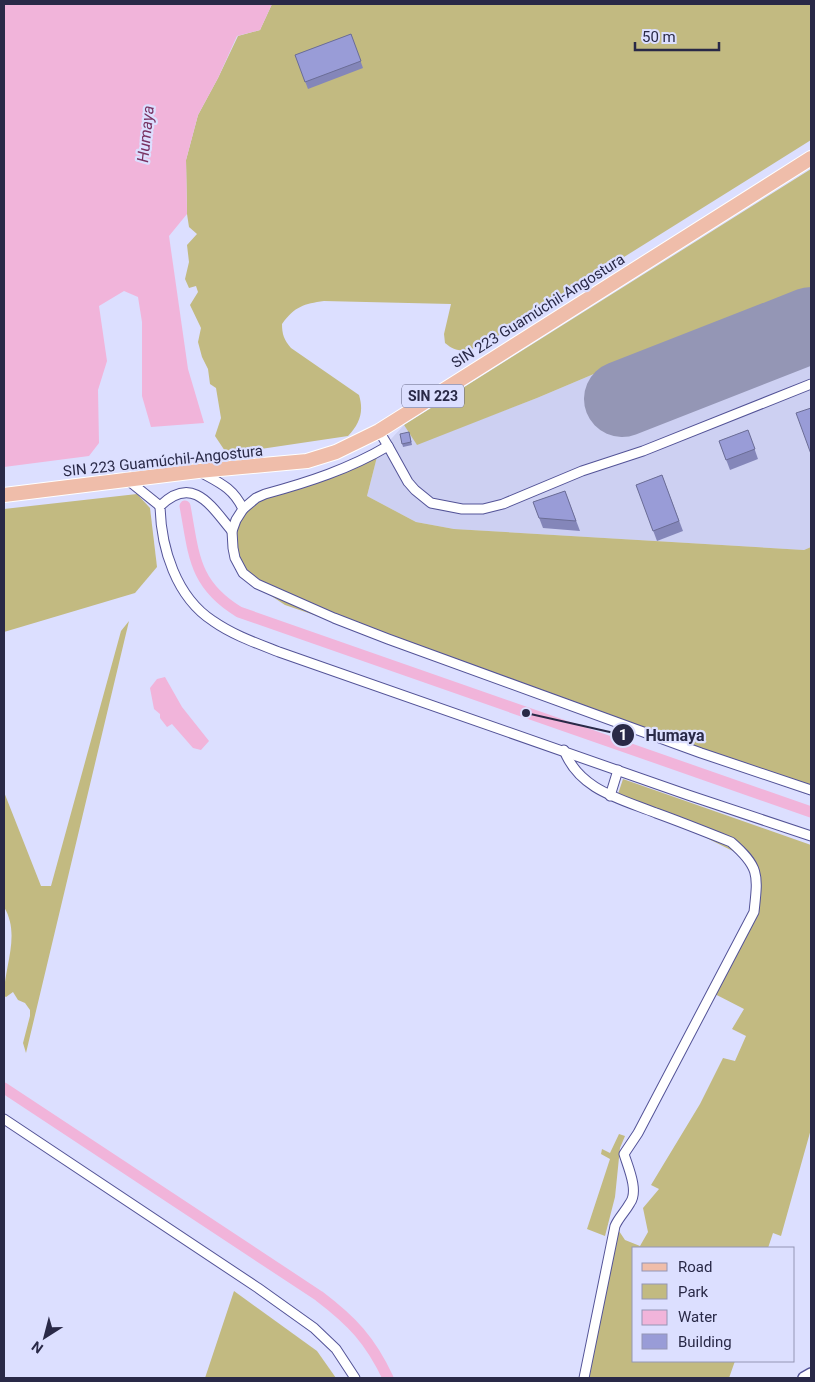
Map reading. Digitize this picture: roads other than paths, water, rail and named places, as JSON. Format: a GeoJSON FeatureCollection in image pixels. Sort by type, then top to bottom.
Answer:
{"type":"FeatureCollection","features":[{"type":"Feature","properties":{"kind":"main road","name":"SIN 223 Guamúchil-Angostura"},"geometry":{"type":"LineString","coordinates":[[4,495],[198,471],[307,461],[336,452],[379,430],[811,158]]}},
{"type":"Feature","properties":{"kind":"street"},"geometry":{"type":"LineString","coordinates":[[379,430],[408,482],[431,503],[462,509],[483,509],[503,504],[582,471],[643,451],[811,384]]}},
{"type":"Feature","properties":{"kind":"street"},"geometry":{"type":"LineString","coordinates":[[388,446],[331,474],[265,494],[256,498],[243,509],[232,530],[235,558],[243,573],[257,584],[284,597],[388,639],[811,790]]}},
{"type":"Feature","properties":{"kind":"street"},"geometry":{"type":"LineString","coordinates":[[198,471],[232,491],[243,509]]}},
{"type":"Feature","properties":{"kind":"street"},"geometry":{"type":"LineString","coordinates":[[129,481],[160,506],[161,528],[169,560],[193,603],[212,620],[244,638],[279,652],[811,836]]}},
{"type":"Feature","properties":{"kind":"street"},"geometry":{"type":"LineString","coordinates":[[160,506],[176,494],[188,491],[199,495],[232,530]]}},
{"type":"Feature","properties":{"kind":"street"},"geometry":{"type":"LineString","coordinates":[[564,750],[567,759],[583,779],[610,796],[731,842],[747,856],[755,869],[757,884],[754,912],[642,1124],[624,1154],[633,1189],[632,1202],[619,1216],[615,1226],[584,1378]]}},
{"type":"Feature","properties":{"kind":"street"},"geometry":{"type":"LineString","coordinates":[[610,796],[618,770]]}},
{"type":"Feature","properties":{"kind":"street"},"geometry":{"type":"LineString","coordinates":[[4,1119],[258,1288],[314,1328],[336,1349],[355,1378]]}},
{"type":"Feature","properties":{"kind":"street"},"geometry":{"type":"LineString","coordinates":[[804,1378],[811,1374]]}},
{"type":"Feature","properties":{"kind":"water"},"geometry":{"type":"Polygon","coordinates":[[[4,4],[272,4],[260,30],[237,36],[218,78],[198,115],[186,160],[187,214],[169,236],[188,369],[204,423],[151,427],[142,396],[142,322],[138,297],[124,291],[99,306],[107,361],[98,390],[99,443],[89,456],[4,467],[4,4]]]}},
{"type":"Feature","properties":{"kind":"water"},"geometry":{"type":"Polygon","coordinates":[[[165,677],[182,707],[209,741],[201,750],[193,748],[172,724],[167,727],[160,718],[160,714],[154,709],[150,688],[157,679],[165,677]]]}},
{"type":"Feature","properties":{"kind":"waterway","name":"Humaya"},"geometry":{"type":"LineString","coordinates":[[185,506],[194,553],[204,579],[212,590],[239,612],[811,812]]}},
{"type":"Feature","properties":{"kind":"waterway"},"geometry":{"type":"LineString","coordinates":[[4,1088],[319,1296],[359,1332],[388,1378]]}},
{"type":"Feature","properties":{"kind":"place","name":"Humaya"},"geometry":{"type":"Point","coordinates":[526,713]}}]}
